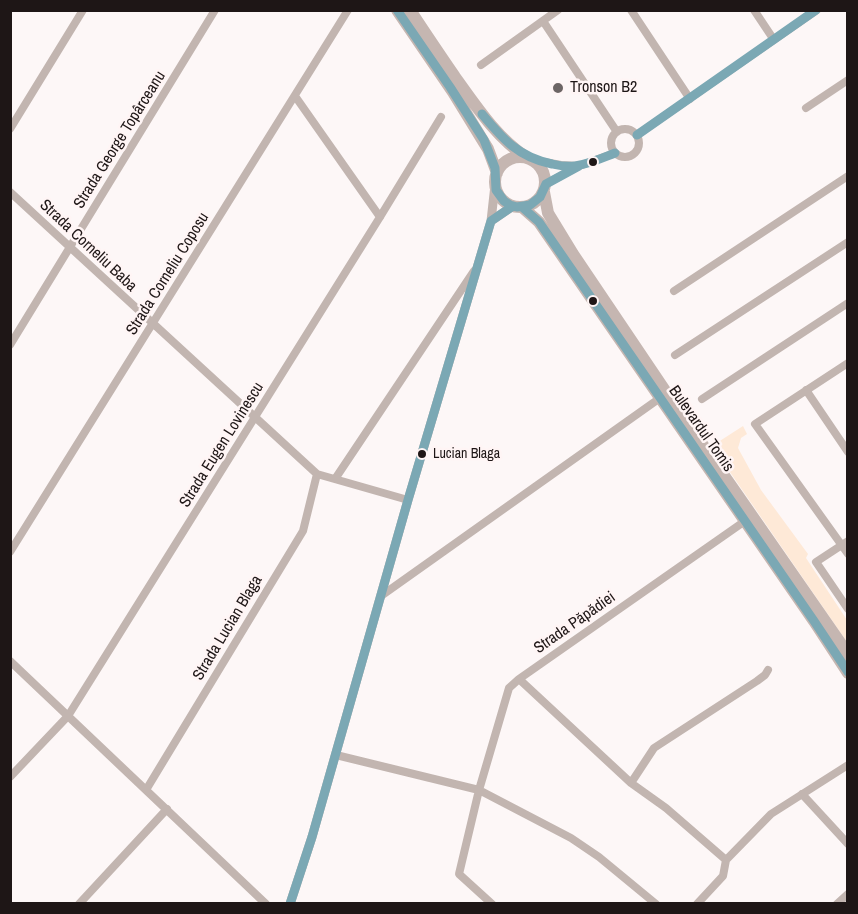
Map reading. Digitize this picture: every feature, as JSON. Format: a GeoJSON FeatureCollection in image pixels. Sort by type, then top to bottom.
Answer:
{"type":"FeatureCollection","features":[{"type":"Feature","properties":{"kind":"main road"},"geometry":{"type":"LineString","coordinates":[[397,10],[453,92],[488,149],[500,196],[508,204],[518,206],[533,204],[545,188],[543,170],[539,164],[512,148],[474,104],[410,10]]}},
{"type":"Feature","properties":{"kind":"main road"},"geometry":{"type":"LineString","coordinates":[[496,179],[499,168],[508,160],[514,157],[530,159]]}},
{"type":"Feature","properties":{"kind":"main road","name":"Bulevardul Tomis"},"geometry":{"type":"LineString","coordinates":[[545,188],[548,213],[573,254],[848,654]]}},
{"type":"Feature","properties":{"kind":"main road","name":"Bulevardul Tomis"},"geometry":{"type":"LineString","coordinates":[[518,206],[539,222],[848,673]]}},
{"type":"Feature","properties":{"kind":"street"},"geometry":{"type":"LineString","coordinates":[[10,129],[83,10]]}},
{"type":"Feature","properties":{"kind":"street","name":"Strada George Topârceanu"},"geometry":{"type":"LineString","coordinates":[[10,345],[215,10]]}},
{"type":"Feature","properties":{"kind":"street","name":"Strada Corneliu Coposu"},"geometry":{"type":"LineString","coordinates":[[10,552],[348,10]]}},
{"type":"Feature","properties":{"kind":"street"},"geometry":{"type":"LineString","coordinates":[[481,65],[558,10]]}},
{"type":"Feature","properties":{"kind":"street"},"geometry":{"type":"LineString","coordinates":[[631,10],[690,99]]}},
{"type":"Feature","properties":{"kind":"street"},"geometry":{"type":"LineString","coordinates":[[754,10],[774,40]]}},
{"type":"Feature","properties":{"kind":"street"},"geometry":{"type":"LineString","coordinates":[[637,135],[817,10]]}},
{"type":"Feature","properties":{"kind":"street"},"geometry":{"type":"LineString","coordinates":[[543,21],[617,132]]}},
{"type":"Feature","properties":{"kind":"street"},"geometry":{"type":"LineString","coordinates":[[807,108],[848,80]]}},
{"type":"Feature","properties":{"kind":"street"},"geometry":{"type":"LineString","coordinates":[[295,96],[380,217]]}},
{"type":"Feature","properties":{"kind":"street","name":"Strada Eugen Lovinescu"},"geometry":{"type":"LineString","coordinates":[[10,777],[68,716],[441,117]]}},
{"type":"Feature","properties":{"kind":"street"},"geometry":{"type":"LineString","coordinates":[[627,129],[637,135],[639,145],[636,153],[622,157],[615,153],[611,143],[617,132],[627,129]]}},
{"type":"Feature","properties":{"kind":"street"},"geometry":{"type":"LineString","coordinates":[[545,188],[579,166],[615,153]]}},
{"type":"Feature","properties":{"kind":"street"},"geometry":{"type":"LineString","coordinates":[[530,159],[579,166]]}},
{"type":"Feature","properties":{"kind":"street"},"geometry":{"type":"LineString","coordinates":[[674,291],[848,176]]}},
{"type":"Feature","properties":{"kind":"street"},"geometry":{"type":"LineString","coordinates":[[290,903],[312,837],[408,500],[491,221],[496,179]]}},
{"type":"Feature","properties":{"kind":"street","name":"Strada Corneliu Baba"},"geometry":{"type":"LineString","coordinates":[[10,192],[317,474],[408,500]]}},
{"type":"Feature","properties":{"kind":"street"},"geometry":{"type":"LineString","coordinates":[[491,221],[518,206]]}},
{"type":"Feature","properties":{"kind":"street"},"geometry":{"type":"LineString","coordinates":[[675,355],[848,242]]}},
{"type":"Feature","properties":{"kind":"street"},"geometry":{"type":"LineString","coordinates":[[335,480],[478,264]]}},
{"type":"Feature","properties":{"kind":"street"},"geometry":{"type":"LineString","coordinates":[[702,399],[848,303]]}},
{"type":"Feature","properties":{"kind":"street"},"geometry":{"type":"LineString","coordinates":[[848,363],[755,424],[844,543],[848,554]]}},
{"type":"Feature","properties":{"kind":"street"},"geometry":{"type":"LineString","coordinates":[[806,390],[848,452]]}},
{"type":"Feature","properties":{"kind":"street"},"geometry":{"type":"LineString","coordinates":[[381,596],[660,398]]}},
{"type":"Feature","properties":{"kind":"street","name":"Strada Lucian Blaga"},"geometry":{"type":"LineString","coordinates":[[146,790],[303,531],[317,474]]}},
{"type":"Feature","properties":{"kind":"street","name":"Strada Păpădiei"},"geometry":{"type":"LineString","coordinates":[[492,903],[459,874],[479,790],[509,688],[745,521]]}},
{"type":"Feature","properties":{"kind":"street"},"geometry":{"type":"LineString","coordinates":[[844,543],[816,562],[848,609]]}},
{"type":"Feature","properties":{"kind":"street"},"geometry":{"type":"LineString","coordinates":[[10,661],[264,903]]}},
{"type":"Feature","properties":{"kind":"street"},"geometry":{"type":"LineString","coordinates":[[632,783],[654,748],[757,681],[768,670]]}},
{"type":"Feature","properties":{"kind":"street"},"geometry":{"type":"LineString","coordinates":[[519,679],[632,783],[666,808],[726,860]]}},
{"type":"Feature","properties":{"kind":"street"},"geometry":{"type":"LineString","coordinates":[[336,755],[479,790],[571,838],[599,857],[656,903]]}},
{"type":"Feature","properties":{"kind":"street"},"geometry":{"type":"LineString","coordinates":[[697,903],[723,876],[726,860],[771,814],[848,765]]}},
{"type":"Feature","properties":{"kind":"street"},"geometry":{"type":"LineString","coordinates":[[802,794],[848,844]]}},
{"type":"Feature","properties":{"kind":"street"},"geometry":{"type":"LineString","coordinates":[[79,903],[167,809]]}},
{"type":"Feature","properties":{"kind":"street"},"geometry":{"type":"LineString","coordinates":[[837,903],[848,894]]}},
{"type":"Feature","properties":{"kind":"shaded area"},"geometry":{"type":"Polygon","coordinates":[[[743,426],[747,434],[741,438],[738,448],[761,490],[808,554],[806,558],[847,620],[847,642],[712,446],[743,426]]]}},
{"type":"Feature","properties":{"kind":"transit line"},"geometry":{"type":"LineString","coordinates":[[397,10],[484,140],[495,168],[496,190],[504,201],[517,207],[530,205],[540,197],[546,184],[579,166]]}},
{"type":"Feature","properties":{"kind":"transit line"},"geometry":{"type":"LineString","coordinates":[[637,135],[816,10]]}},
{"type":"Feature","properties":{"kind":"transit line"},"geometry":{"type":"LineString","coordinates":[[482,114],[512,146],[540,161],[561,166],[575,166],[615,153]]}},
{"type":"Feature","properties":{"kind":"transit line"},"geometry":{"type":"LineString","coordinates":[[290,904],[312,837],[408,500],[491,221],[513,206]]}},
{"type":"Feature","properties":{"kind":"transit line"},"geometry":{"type":"LineString","coordinates":[[522,207],[539,222],[848,672]]}},
{"type":"Feature","properties":{"kind":"place","name":"Tronson B2"},"geometry":{"type":"Point","coordinates":[558,88]}},
{"type":"Feature","properties":{"kind":"place","name":"Lucian Blaga"},"geometry":{"type":"Point","coordinates":[422,454]}}]}
